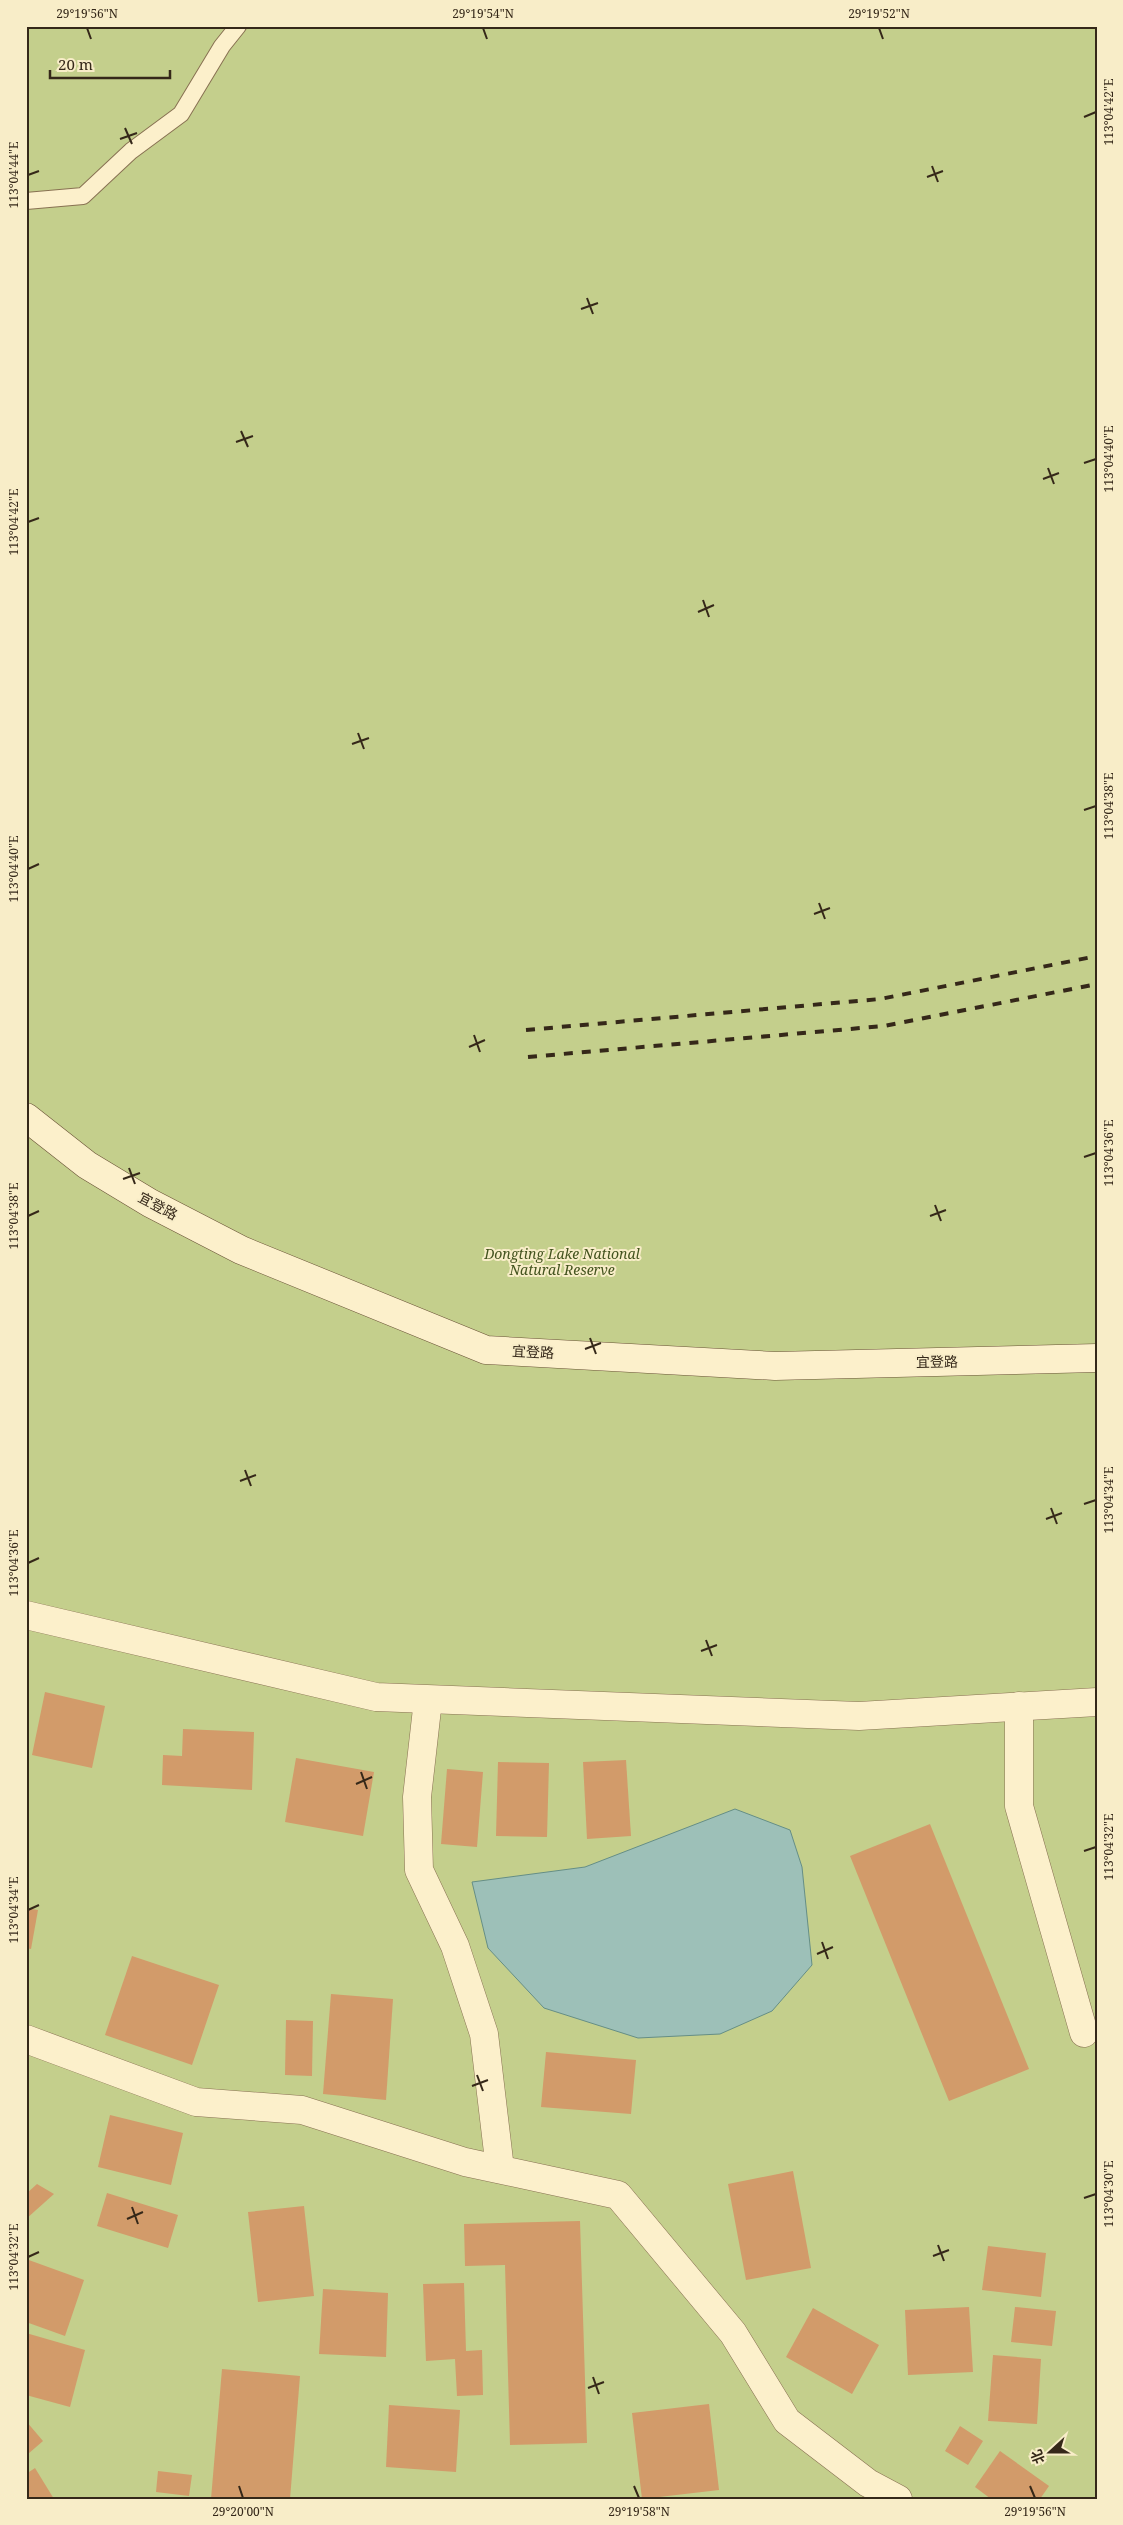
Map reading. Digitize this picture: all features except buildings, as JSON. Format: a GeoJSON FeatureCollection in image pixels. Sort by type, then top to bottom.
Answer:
{"type":"FeatureCollection","features":[{"type":"Feature","properties":{"kind":"street","name":"宜登路"},"geometry":{"type":"LineString","coordinates":[[26,1116],[86,1165],[150,1203],[241,1250],[486,1350],[775,1366],[1097,1358]]}},
{"type":"Feature","properties":{"kind":"street"},"geometry":{"type":"LineString","coordinates":[[26,1615],[376,1697],[859,1716],[1097,1702]]}},
{"type":"Feature","properties":{"kind":"street"},"geometry":{"type":"LineString","coordinates":[[428,1700],[417,1796],[420,1870],[455,1946],[484,2034],[500,2169]]}},
{"type":"Feature","properties":{"kind":"street"},"geometry":{"type":"LineString","coordinates":[[1019,1706],[1019,1806],[1084,2033]]}},
{"type":"Feature","properties":{"kind":"street"},"geometry":{"type":"LineString","coordinates":[[26,2039],[196,2102],[302,2110],[465,2162],[618,2194],[733,2333],[787,2421],[868,2483],[898,2499]]}},
{"type":"Feature","properties":{"kind":"lane"},"geometry":{"type":"LineString","coordinates":[[26,201],[83,196],[131,151],[181,114],[222,46],[238,26]]}},
{"type":"Feature","properties":{"kind":"green space","name":"Dongting Lake National Natural Reserve"},"geometry":{"type":"Polygon","coordinates":[[[26,26],[1097,26],[1097,2499],[26,2499],[26,26]]]}},
{"type":"Feature","properties":{"kind":"water"},"geometry":{"type":"Polygon","coordinates":[[[735,1809],[790,1830],[802,1867],[812,1965],[772,2011],[720,2034],[638,2038],[544,2008],[488,1948],[472,1882],[585,1867],[735,1809]]]}},
{"type":"Feature","properties":{"kind":"railway"},"geometry":{"type":"LineString","coordinates":[[526,1030],[880,999],[1097,956]]}},
{"type":"Feature","properties":{"kind":"railway"},"geometry":{"type":"LineString","coordinates":[[528,1057],[884,1026],[1097,984]]}}]}
